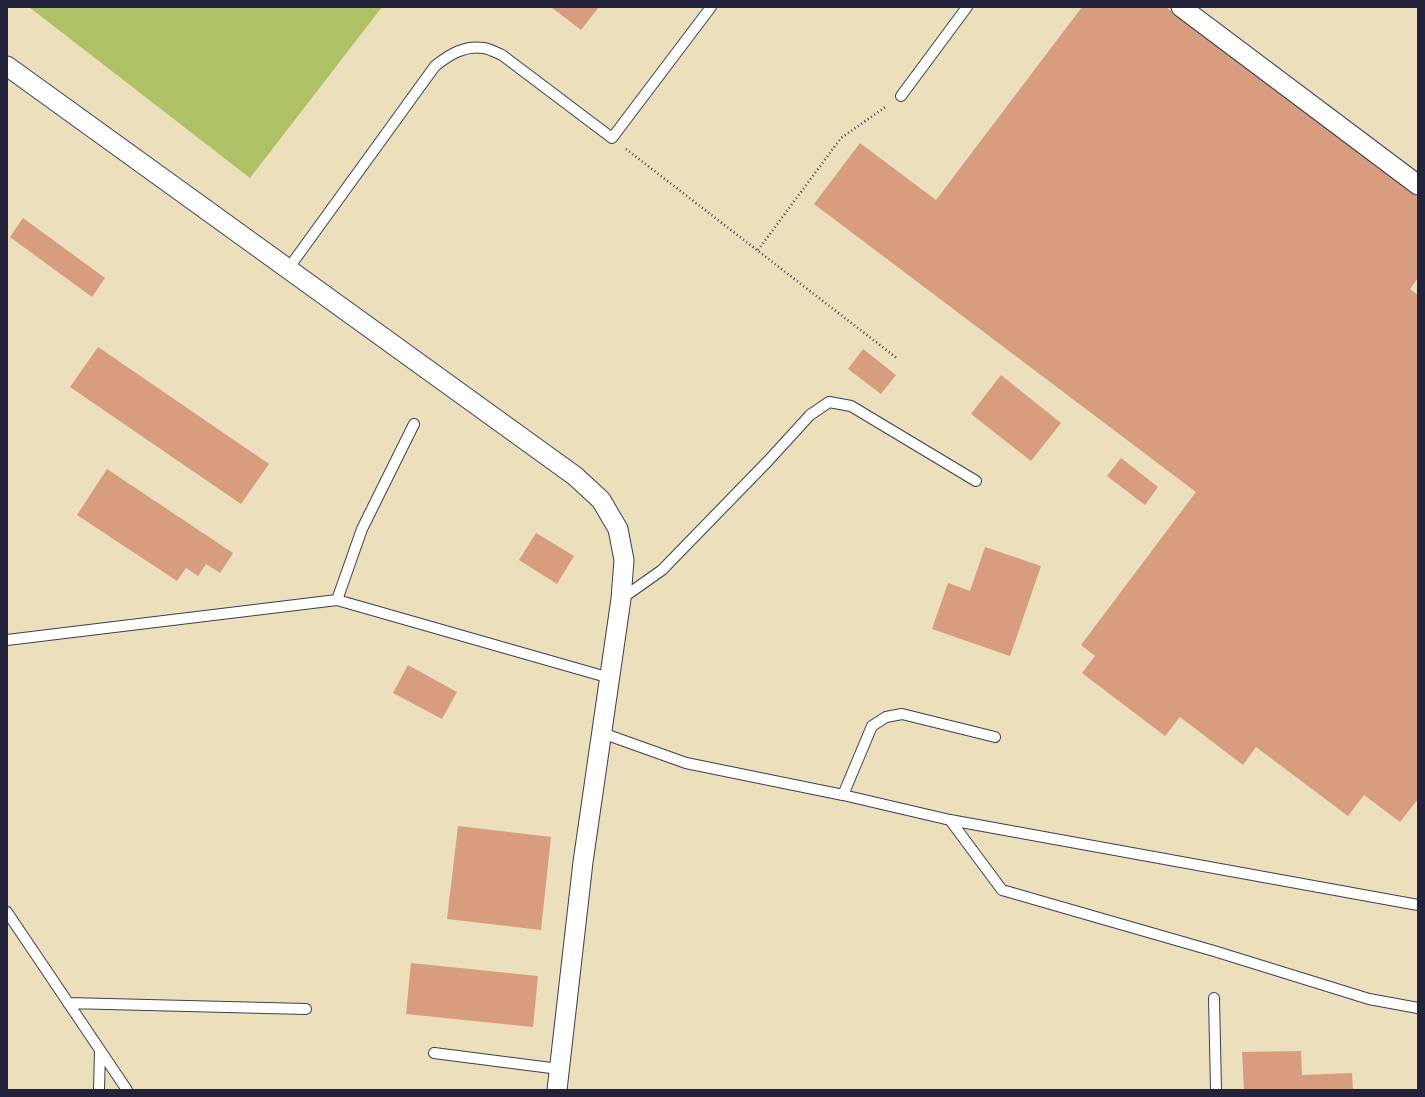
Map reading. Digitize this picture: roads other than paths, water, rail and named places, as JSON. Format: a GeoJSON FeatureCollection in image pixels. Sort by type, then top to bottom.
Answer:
{"type":"FeatureCollection","features":[{"type":"Feature","properties":{"kind":"street"},"geometry":{"type":"LineString","coordinates":[[1181,7],[1418,185]]}},
{"type":"Feature","properties":{"kind":"street"},"geometry":{"type":"LineString","coordinates":[[7,66],[575,476],[601,500],[618,529],[624,560],[621,599],[583,862],[556,1090]]}},
{"type":"Feature","properties":{"kind":"lane"},"geometry":{"type":"LineString","coordinates":[[288,269],[435,66],[450,54],[467,48],[485,48],[502,55],[612,138],[711,7]]}},
{"type":"Feature","properties":{"kind":"lane"},"geometry":{"type":"LineString","coordinates":[[901,96],[967,7]]}},
{"type":"Feature","properties":{"kind":"lane"},"geometry":{"type":"LineString","coordinates":[[621,599],[662,570],[768,461],[810,415],[829,402],[851,406],[976,481]]}},
{"type":"Feature","properties":{"kind":"lane"},"geometry":{"type":"LineString","coordinates":[[338,600],[362,529],[414,424]]}},
{"type":"Feature","properties":{"kind":"lane"},"geometry":{"type":"LineString","coordinates":[[7,640],[338,600],[610,678]]}},
{"type":"Feature","properties":{"kind":"lane"},"geometry":{"type":"LineString","coordinates":[[844,795],[872,726],[886,717],[902,714],[995,737]]}},
{"type":"Feature","properties":{"kind":"lane"},"geometry":{"type":"LineString","coordinates":[[602,733],[686,763],[844,795],[950,820],[1418,905]]}},
{"type":"Feature","properties":{"kind":"lane"},"geometry":{"type":"LineString","coordinates":[[950,820],[1002,890],[1214,951],[1369,999],[1418,1008]]}},
{"type":"Feature","properties":{"kind":"lane"},"geometry":{"type":"LineString","coordinates":[[7,912],[127,1090]]}},
{"type":"Feature","properties":{"kind":"lane"},"geometry":{"type":"LineString","coordinates":[[1214,998],[1216,1090]]}},
{"type":"Feature","properties":{"kind":"lane"},"geometry":{"type":"LineString","coordinates":[[68,1003],[306,1009]]}},
{"type":"Feature","properties":{"kind":"lane"},"geometry":{"type":"LineString","coordinates":[[99,1090],[100,1050]]}},
{"type":"Feature","properties":{"kind":"lane"},"geometry":{"type":"LineString","coordinates":[[434,1053],[559,1069]]}}]}
